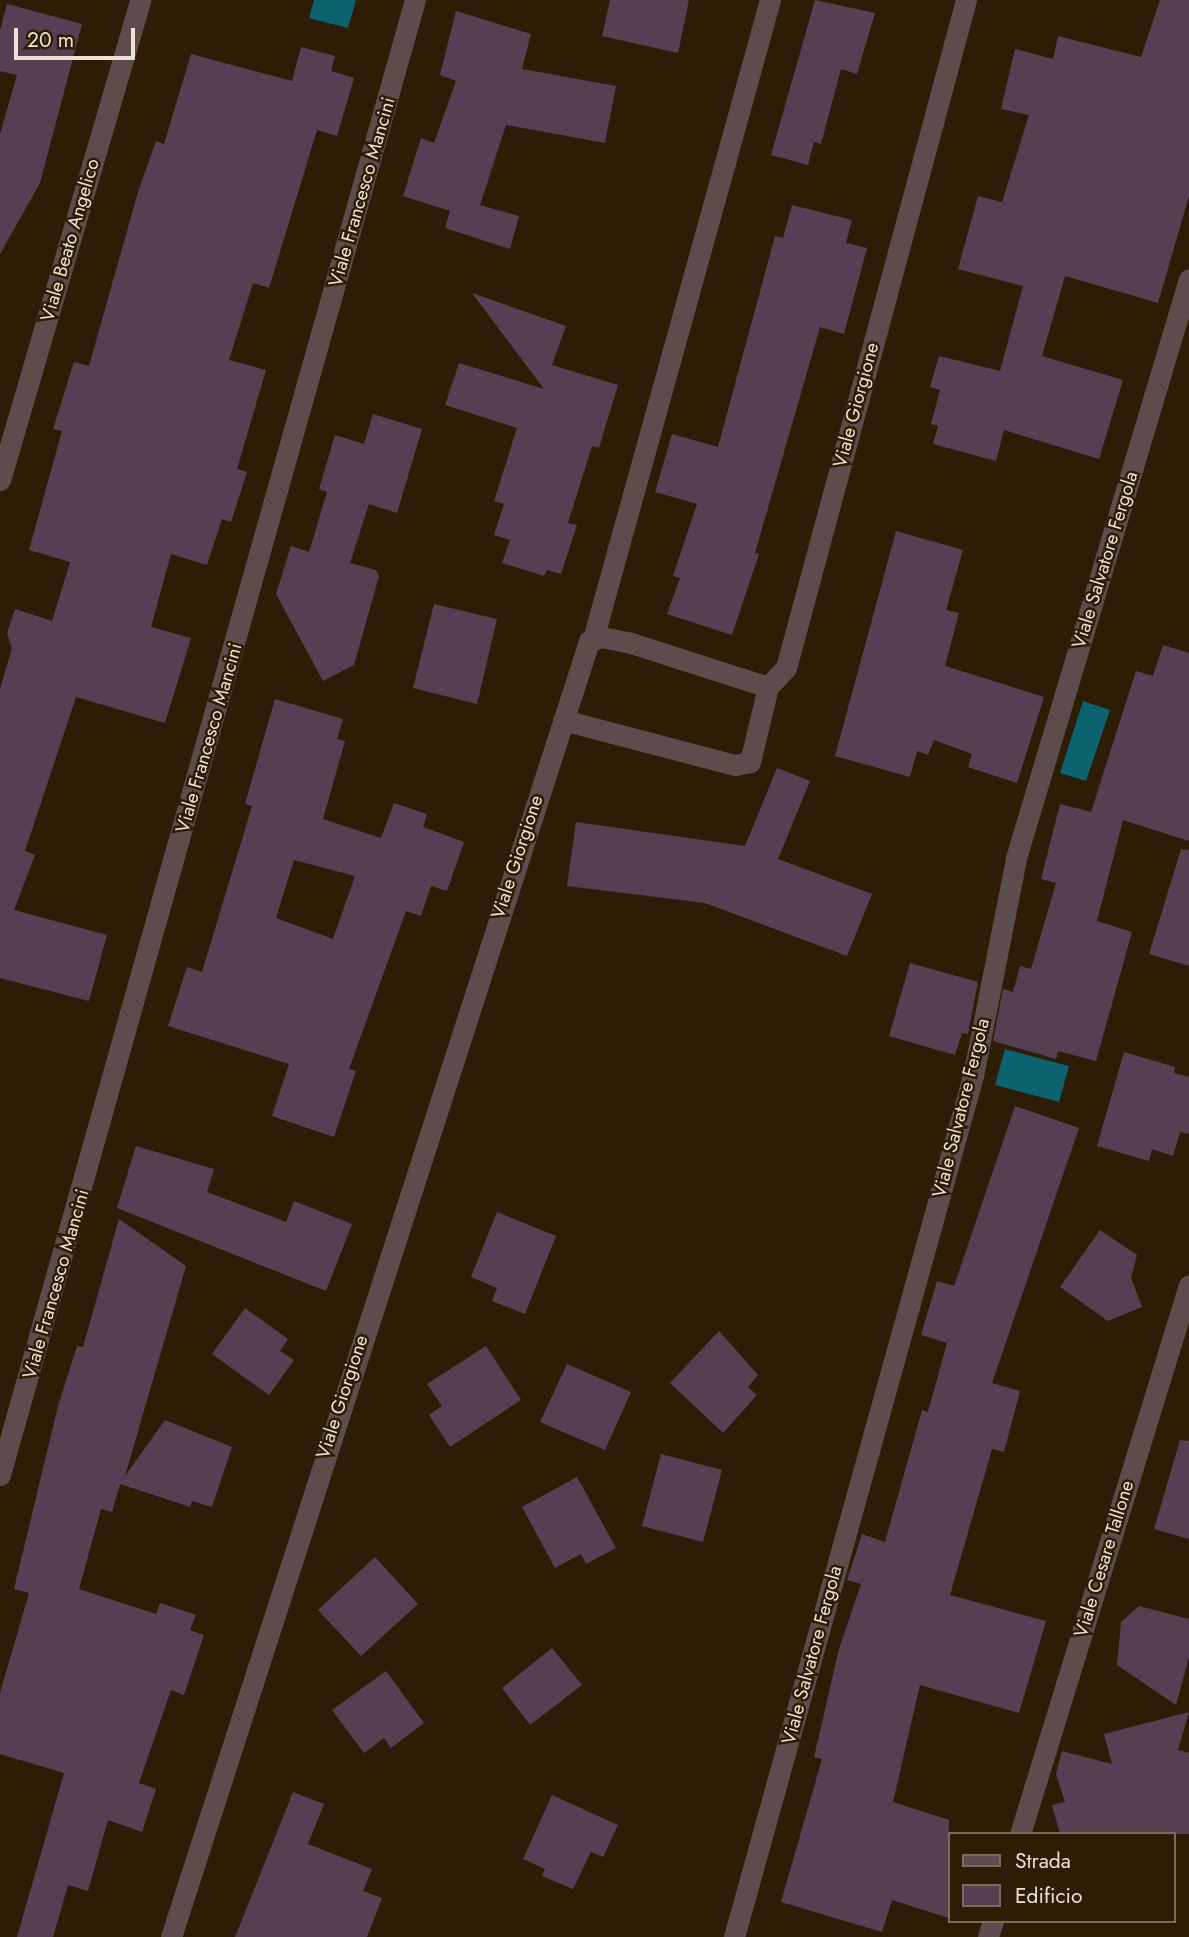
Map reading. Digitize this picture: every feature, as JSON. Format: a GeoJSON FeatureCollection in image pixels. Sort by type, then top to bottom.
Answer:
{"type":"FeatureCollection","features":[{"type":"Feature","properties":{"kind":"street","name":"Viale Beato Angelico"},"geometry":{"type":"LineString","coordinates":[[0,480],[140,0]]}},
{"type":"Feature","properties":{"kind":"street","name":"Viale Francesco Mancini"},"geometry":{"type":"LineString","coordinates":[[0,1475],[415,0]]}},
{"type":"Feature","properties":{"kind":"street","name":"Viale Giorgione"},"geometry":{"type":"LineString","coordinates":[[171,1937],[563,720],[589,641],[593,639],[668,355],[770,0]]}},
{"type":"Feature","properties":{"kind":"street","name":"Viale Giorgione"},"geometry":{"type":"LineString","coordinates":[[768,687],[786,668],[966,0]]}},
{"type":"Feature","properties":{"kind":"street","name":"Viale Salvatore Fergola"},"geometry":{"type":"LineString","coordinates":[[734,1937],[973,1076],[1016,858],[1189,279]]}},
{"type":"Feature","properties":{"kind":"street"},"geometry":{"type":"LineString","coordinates":[[563,720],[743,764],[750,762],[768,687],[653,649],[601,637],[593,639]]}},
{"type":"Feature","properties":{"kind":"street","name":"Viale Cesare Tallone"},"geometry":{"type":"LineString","coordinates":[[1021,1832],[1189,1285]]}},
{"type":"Feature","properties":{"kind":"water"},"geometry":{"type":"Polygon","coordinates":[[[314,0],[356,0],[348,28],[309,18],[314,0]]]}},
{"type":"Feature","properties":{"kind":"water"},"geometry":{"type":"Polygon","coordinates":[[[1083,701],[1110,710],[1086,781],[1060,773],[1083,701]]]}},
{"type":"Feature","properties":{"kind":"water"},"geometry":{"type":"Polygon","coordinates":[[[1005,1049],[1069,1066],[1059,1102],[995,1085],[1005,1049]]]}},
{"type":"Feature","properties":{"kind":"building"},"geometry":{"type":"Polygon","coordinates":[[[610,0],[689,0],[678,53],[602,36],[610,0]]]}},
{"type":"Feature","properties":{"kind":"building"},"geometry":{"type":"Polygon","coordinates":[[[815,0],[875,13],[857,74],[841,69],[821,144],[814,142],[808,165],[771,155],[815,0]]]}},
{"type":"Feature","properties":{"kind":"building"},"geometry":{"type":"Polygon","coordinates":[[[1160,0],[1189,0],[1189,196],[1158,303],[1065,276],[1042,356],[1123,380],[1099,459],[1004,430],[996,461],[933,444],[938,426],[931,424],[940,390],[930,387],[939,356],[1000,371],[1023,286],[958,269],[978,196],[1002,202],[1029,115],[1001,109],[1015,49],[1053,59],[1058,36],[1141,57],[1160,0]]]}},
{"type":"Feature","properties":{"kind":"building"},"geometry":{"type":"Polygon","coordinates":[[[7,4],[82,24],[40,183],[0,254],[0,134],[17,75],[0,71],[0,30],[7,4]]]}},
{"type":"Feature","properties":{"kind":"building"},"geometry":{"type":"Polygon","coordinates":[[[456,11],[531,34],[522,69],[616,86],[605,143],[506,125],[480,205],[519,216],[510,249],[445,228],[450,211],[403,196],[421,138],[434,143],[456,81],[440,75],[456,11]]]}},
{"type":"Feature","properties":{"kind":"building"},"geometry":{"type":"Polygon","coordinates":[[[301,47],[335,56],[331,71],[354,78],[337,136],[317,130],[269,288],[253,283],[229,360],[266,370],[237,469],[247,472],[231,522],[222,519],[207,565],[171,554],[151,627],[191,638],[165,723],[76,697],[25,851],[35,855],[14,910],[107,935],[89,1001],[0,978],[0,689],[12,648],[7,633],[15,609],[52,621],[70,562],[29,550],[62,431],[53,429],[74,362],[89,366],[138,192],[156,141],[164,144],[191,54],[292,81],[301,47]]]}},
{"type":"Feature","properties":{"kind":"building"},"geometry":{"type":"Polygon","coordinates":[[[792,205],[852,220],[846,243],[867,248],[844,334],[820,327],[755,553],[759,554],[732,635],[667,614],[680,578],[673,576],[697,504],[655,492],[672,434],[718,447],[775,236],[783,238],[792,205]]]}},
{"type":"Feature","properties":{"kind":"building"},"geometry":{"type":"Polygon","coordinates":[[[472,293],[566,326],[552,365],[618,385],[599,448],[592,446],[568,523],[577,525],[561,574],[547,570],[544,576],[502,563],[510,540],[494,535],[504,504],[494,501],[517,428],[445,405],[459,363],[544,389],[472,293]]]}},
{"type":"Feature","properties":{"kind":"building"},"geometry":{"type":"Polygon","coordinates":[[[373,414],[422,429],[397,513],[369,504],[350,563],[376,570],[379,576],[354,665],[323,681],[276,594],[291,546],[309,552],[327,492],[319,489],[335,435],[364,444],[373,414]]]}},
{"type":"Feature","properties":{"kind":"building"},"geometry":{"type":"Polygon","coordinates":[[[896,531],[963,550],[946,610],[959,613],[945,666],[1044,697],[1017,783],[968,767],[972,754],[934,740],[928,755],[917,751],[910,777],[835,756],[896,531]]]}},
{"type":"Feature","properties":{"kind":"building"},"geometry":{"type":"Polygon","coordinates":[[[434,604],[497,619],[477,704],[413,688],[434,604]]]}},
{"type":"Feature","properties":{"kind":"building"},"geometry":{"type":"Polygon","coordinates":[[[1163,645],[1189,653],[1189,841],[1123,820],[1097,921],[1132,932],[1096,1061],[1058,1051],[1056,1059],[993,1041],[1003,989],[1013,992],[1020,966],[1031,969],[1056,883],[1041,879],[1060,804],[1091,812],[1136,671],[1153,676],[1163,645]]]}},
{"type":"Feature","properties":{"kind":"building"},"geometry":{"type":"Polygon","coordinates":[[[275,699],[343,719],[337,739],[345,741],[323,819],[381,838],[394,803],[427,814],[423,827],[464,842],[447,891],[431,886],[421,916],[406,911],[349,1069],[356,1071],[334,1137],[272,1116],[289,1064],[168,1026],[187,967],[202,972],[252,806],[245,804],[275,699]],[[294,860],[276,918],[333,939],[355,876],[294,860]]]}},
{"type":"Feature","properties":{"kind":"building"},"geometry":{"type":"Polygon","coordinates":[[[777,768],[810,781],[778,859],[872,894],[847,956],[705,903],[567,886],[576,822],[745,846],[777,768]]]}},
{"type":"Feature","properties":{"kind":"building"},"geometry":{"type":"Polygon","coordinates":[[[1181,849],[1189,850],[1189,966],[1149,954],[1181,849]]]}},
{"type":"Feature","properties":{"kind":"building"},"geometry":{"type":"Polygon","coordinates":[[[910,963],[978,982],[968,1034],[962,1033],[955,1055],[889,1036],[910,963]]]}},
{"type":"Feature","properties":{"kind":"building"},"geometry":{"type":"Polygon","coordinates":[[[1124,1052],[1175,1067],[1174,1073],[1189,1077],[1189,1134],[1180,1132],[1173,1156],[1152,1149],[1149,1161],[1097,1146],[1124,1052]]]}},
{"type":"Feature","properties":{"kind":"building"},"geometry":{"type":"Polygon","coordinates":[[[1015,1106],[1079,1128],[992,1383],[1020,1391],[1004,1452],[992,1449],[950,1595],[1046,1621],[1019,1713],[920,1685],[893,1802],[949,1820],[948,1918],[892,1900],[882,1932],[781,1902],[822,1759],[814,1757],[839,1649],[861,1584],[847,1580],[862,1534],[885,1542],[922,1410],[928,1412],[947,1343],[921,1335],[937,1281],[954,1286],[1015,1106]]]}},
{"type":"Feature","properties":{"kind":"building"},"geometry":{"type":"Polygon","coordinates":[[[136,1146],[214,1169],[207,1192],[286,1222],[294,1201],[352,1224],[326,1291],[117,1208],[136,1146]]]}},
{"type":"Feature","properties":{"kind":"building"},"geometry":{"type":"Polygon","coordinates":[[[497,1212],[556,1236],[525,1314],[492,1301],[497,1288],[471,1277],[497,1212]]]}},
{"type":"Feature","properties":{"kind":"building"},"geometry":{"type":"Polygon","coordinates":[[[119,1219],[186,1266],[125,1476],[165,1420],[232,1447],[212,1507],[192,1501],[190,1507],[120,1484],[112,1512],[101,1509],[79,1589],[156,1614],[160,1603],[196,1615],[190,1630],[204,1635],[184,1695],[171,1690],[139,1783],[156,1789],[142,1832],[108,1820],[88,1891],[68,1885],[53,1937],[17,1937],[64,1773],[0,1754],[0,1693],[29,1593],[14,1589],[58,1406],[77,1346],[83,1347],[119,1219]]]}},
{"type":"Feature","properties":{"kind":"building"},"geometry":{"type":"Polygon","coordinates":[[[1100,1230],[1137,1255],[1131,1278],[1142,1307],[1108,1321],[1060,1287],[1100,1230]]]}},
{"type":"Feature","properties":{"kind":"building"},"geometry":{"type":"Polygon","coordinates":[[[245,1308],[288,1339],[280,1351],[294,1360],[269,1395],[212,1354],[245,1308]]]}},
{"type":"Feature","properties":{"kind":"building"},"geometry":{"type":"Polygon","coordinates":[[[719,1331],[758,1375],[748,1387],[757,1395],[723,1433],[670,1383],[719,1331]]]}},
{"type":"Feature","properties":{"kind":"building"},"geometry":{"type":"Polygon","coordinates":[[[486,1346],[521,1400],[450,1447],[429,1415],[442,1406],[427,1384],[486,1346]]]}},
{"type":"Feature","properties":{"kind":"building"},"geometry":{"type":"Polygon","coordinates":[[[567,1364],[631,1392],[605,1450],[540,1422],[567,1364]]]}},
{"type":"Feature","properties":{"kind":"building"},"geometry":{"type":"Polygon","coordinates":[[[1180,1440],[1189,1441],[1189,1539],[1154,1529],[1180,1440]]]}},
{"type":"Feature","properties":{"kind":"building"},"geometry":{"type":"Polygon","coordinates":[[[661,1454],[722,1470],[703,1542],[642,1526],[661,1454]]]}},
{"type":"Feature","properties":{"kind":"building"},"geometry":{"type":"Polygon","coordinates":[[[577,1477],[616,1548],[586,1564],[581,1554],[555,1568],[522,1507],[577,1477]]]}},
{"type":"Feature","properties":{"kind":"building"},"geometry":{"type":"Polygon","coordinates":[[[375,1557],[418,1604],[361,1656],[318,1610],[375,1557]]]}},
{"type":"Feature","properties":{"kind":"building"},"geometry":{"type":"Polygon","coordinates":[[[1139,1606],[1189,1619],[1189,1657],[1176,1705],[1117,1665],[1121,1622],[1139,1606]]]}},
{"type":"Feature","properties":{"kind":"building"},"geometry":{"type":"Polygon","coordinates":[[[552,1648],[582,1685],[530,1725],[502,1688],[552,1648]]]}},
{"type":"Feature","properties":{"kind":"building"},"geometry":{"type":"Polygon","coordinates":[[[386,1671],[424,1723],[391,1748],[384,1738],[364,1753],[332,1710],[386,1671]]]}},
{"type":"Feature","properties":{"kind":"building"},"geometry":{"type":"Polygon","coordinates":[[[1189,1712],[1178,1750],[1189,1753],[1189,1834],[1059,1832],[1052,1805],[1065,1802],[1056,1774],[1062,1751],[1112,1764],[1104,1734],[1189,1712]]]}},
{"type":"Feature","properties":{"kind":"building"},"geometry":{"type":"Polygon","coordinates":[[[293,1792],[324,1804],[308,1844],[372,1869],[363,1891],[382,1898],[367,1937],[235,1937],[293,1792]]]}},
{"type":"Feature","properties":{"kind":"building"},"geometry":{"type":"Polygon","coordinates":[[[552,1795],[618,1825],[603,1857],[591,1852],[573,1889],[542,1876],[545,1869],[523,1859],[552,1795]]]}}]}
